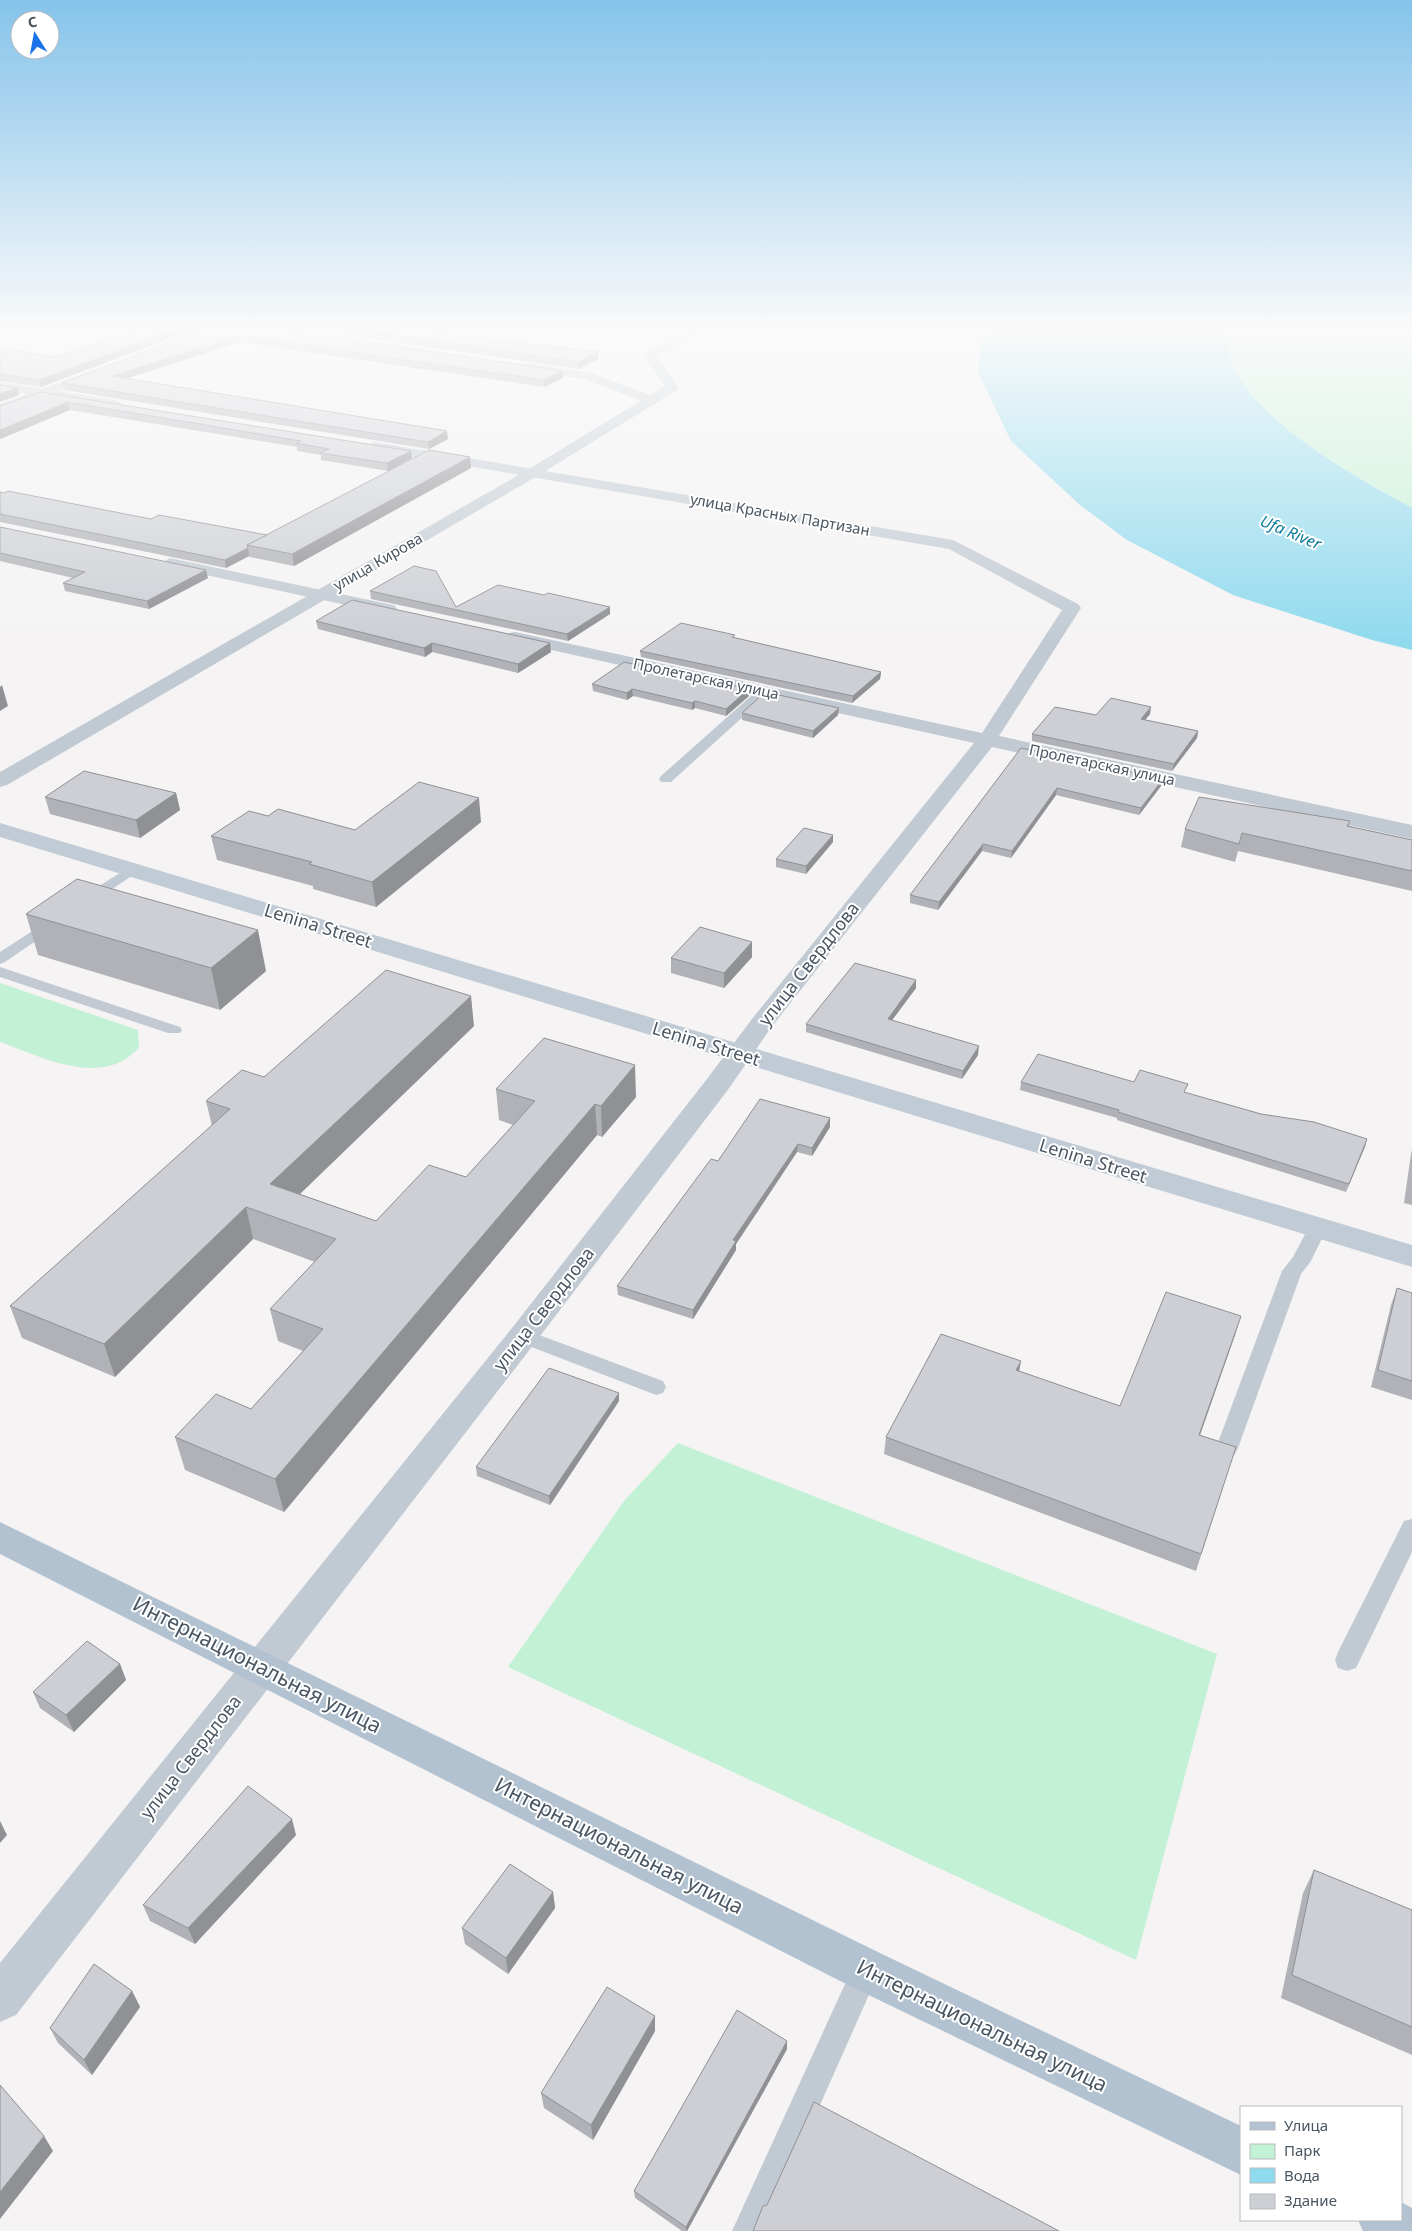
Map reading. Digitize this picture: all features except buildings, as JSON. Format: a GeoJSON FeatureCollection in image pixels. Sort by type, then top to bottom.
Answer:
{"type":"FeatureCollection","features":[{"type":"Feature","properties":{"kind":"main road","name":"Lenina Street"},"geometry":{"type":"LineString","coordinates":[[0,830],[1412,1256]]}},
{"type":"Feature","properties":{"kind":"main road","name":"Интернациональная улица"},"geometry":{"type":"LineString","coordinates":[[0,1537],[866,1970],[1240,2151]]}},
{"type":"Feature","properties":{"kind":"main road"},"geometry":{"type":"LineString","coordinates":[[1385,2221],[1407,2231]]}},
{"type":"Feature","properties":{"kind":"street","name":"улица Кирова"},"geometry":{"type":"LineString","coordinates":[[0,781],[598,434]]}},
{"type":"Feature","properties":{"kind":"street","name":"улица Красных Партизан"},"geometry":{"type":"LineString","coordinates":[[358,443],[953,546],[1072,608]]}},
{"type":"Feature","properties":{"kind":"street"},"geometry":{"type":"LineString","coordinates":[[155,560],[407,614]]}},
{"type":"Feature","properties":{"kind":"street","name":"улица Свердлова"},"geometry":{"type":"LineString","coordinates":[[0,1999],[523,1336],[717,1085],[738,1054],[986,740],[1072,608]]}},
{"type":"Feature","properties":{"kind":"street","name":"Пролетарская улица"},"geometry":{"type":"LineString","coordinates":[[494,632],[1412,832]]}},
{"type":"Feature","properties":{"kind":"lane"},"geometry":{"type":"LineString","coordinates":[[666,779],[764,691]]}},
{"type":"Feature","properties":{"kind":"lane"},"geometry":{"type":"LineString","coordinates":[[0,958],[131,870]]}},
{"type":"Feature","properties":{"kind":"lane"},"geometry":{"type":"LineString","coordinates":[[0,972],[174,1030]]}},
{"type":"Feature","properties":{"kind":"lane"},"geometry":{"type":"LineString","coordinates":[[1227,1448],[1292,1271],[1301,1260],[1318,1228]]}},
{"type":"Feature","properties":{"kind":"lane"},"geometry":{"type":"LineString","coordinates":[[523,1336],[656,1387]]}},
{"type":"Feature","properties":{"kind":"lane"},"geometry":{"type":"LineString","coordinates":[[1347,1660],[1412,1528]]}},
{"type":"Feature","properties":{"kind":"lane"},"geometry":{"type":"LineString","coordinates":[[748,2231],[866,1970]]}},
{"type":"Feature","properties":{"kind":"green space"},"geometry":{"type":"Polygon","coordinates":[[[1293,434],[1412,434],[1412,508],[1359,478],[1293,434]]]}},
{"type":"Feature","properties":{"kind":"green space"},"geometry":{"type":"Polygon","coordinates":[[[0,983],[138,1030],[139,1048],[124,1060],[109,1066],[94,1068],[62,1064],[0,1042],[0,983]]]}},
{"type":"Feature","properties":{"kind":"green space"},"geometry":{"type":"Polygon","coordinates":[[[678,1443],[1217,1654],[1136,1960],[508,1667],[624,1501],[678,1443]]]}},
{"type":"Feature","properties":{"kind":"water","name":"Ufa River"},"geometry":{"type":"Polygon","coordinates":[[[1008,434],[1293,434],[1359,478],[1412,508],[1412,650],[1372,640],[1233,595],[1127,540],[1080,505],[1011,441],[1008,434]]]}}]}
